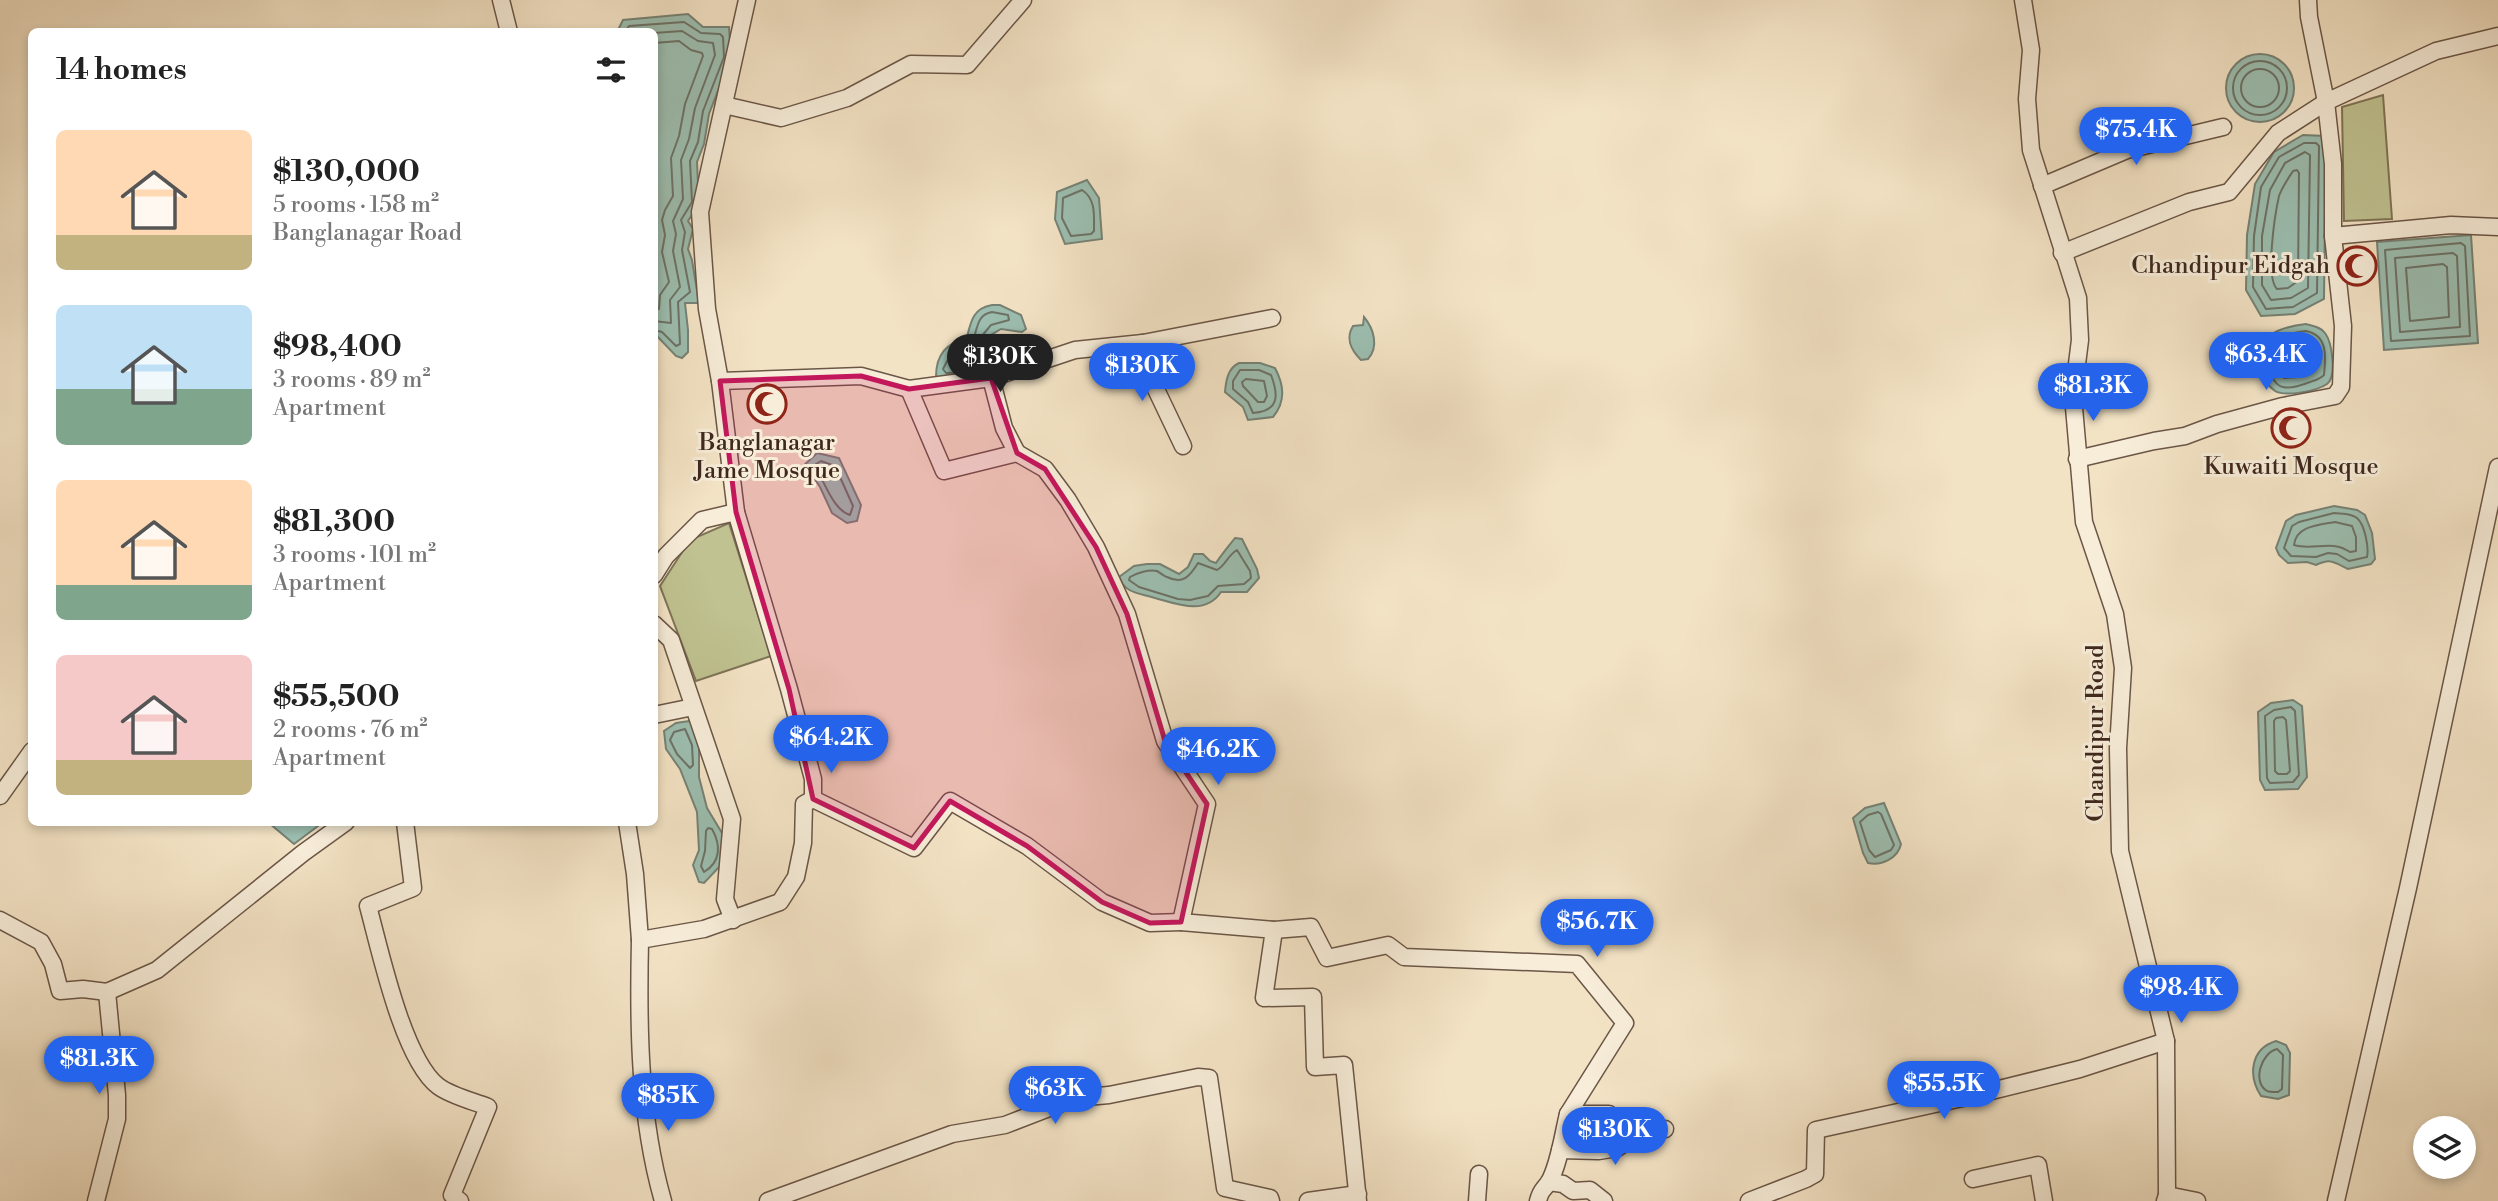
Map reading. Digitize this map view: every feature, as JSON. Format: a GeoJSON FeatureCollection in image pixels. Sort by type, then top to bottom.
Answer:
{"type":"FeatureCollection","features":[{"type":"Feature","properties":{"kind":"street"},"geometry":{"type":"LineString","coordinates":[[501,0],[508,28]]}},
{"type":"Feature","properties":{"kind":"street"},"geometry":{"type":"LineString","coordinates":[[747,0],[700,212],[707,309],[720,381],[736,512],[789,689],[813,779],[813,799]]}},
{"type":"Feature","properties":{"kind":"street"},"geometry":{"type":"LineString","coordinates":[[724,105],[781,118],[847,98],[911,64],[967,65],[1023,0]]}},
{"type":"Feature","properties":{"kind":"street","name":"Chandipur Road"},"geometry":{"type":"LineString","coordinates":[[2023,0],[2031,50],[2027,99],[2031,150],[2078,298],[2081,340],[2073,396],[2084,522],[2115,614],[2123,668],[2118,748],[2120,851],[2166,1041],[2166,1198]]}},
{"type":"Feature","properties":{"kind":"street"},"geometry":{"type":"LineString","coordinates":[[2077,459],[2185,436],[2217,424],[2283,406],[2335,396],[2341,387],[2343,326],[2333,236],[2333,164],[2326,102],[2308,0]]}},
{"type":"Feature","properties":{"kind":"street"},"geometry":{"type":"LineString","coordinates":[[2062,253],[2189,202],[2230,192],[2278,133],[2326,102],[2436,51],[2498,36]]}},
{"type":"Feature","properties":{"kind":"street"},"geometry":{"type":"LineString","coordinates":[[2042,187],[2127,150],[2223,127]]}},
{"type":"Feature","properties":{"kind":"street"},"geometry":{"type":"LineString","coordinates":[[2333,236],[2451,225],[2498,227]]}},
{"type":"Feature","properties":{"kind":"street"},"geometry":{"type":"LineString","coordinates":[[720,381],[861,376],[909,389],[991,378],[1075,350],[1143,343],[1272,318]]}},
{"type":"Feature","properties":{"kind":"street"},"geometry":{"type":"LineString","coordinates":[[1143,343],[1153,383],[1183,446]]}},
{"type":"Feature","properties":{"kind":"street"},"geometry":{"type":"LineString","coordinates":[[991,378],[1004,428],[1017,453],[1045,470],[1068,500],[1096,547],[1127,614],[1165,741],[1207,804],[1181,922]]}},
{"type":"Feature","properties":{"kind":"street"},"geometry":{"type":"LineString","coordinates":[[909,389],[944,471],[1017,453]]}},
{"type":"Feature","properties":{"kind":"street"},"geometry":{"type":"LineString","coordinates":[[2336,1201],[2493,508],[2498,467]]}},
{"type":"Feature","properties":{"kind":"street"},"geometry":{"type":"LineString","coordinates":[[658,569],[666,556],[702,520],[736,512]]}},
{"type":"Feature","properties":{"kind":"street"},"geometry":{"type":"LineString","coordinates":[[658,628],[671,640],[732,819],[725,899],[733,920]]}},
{"type":"Feature","properties":{"kind":"street"},"geometry":{"type":"LineString","coordinates":[[658,714],[694,707]]}},
{"type":"Feature","properties":{"kind":"street"},"geometry":{"type":"LineString","coordinates":[[0,796],[28,757]]}},
{"type":"Feature","properties":{"kind":"street"},"geometry":{"type":"LineString","coordinates":[[813,799],[914,848],[950,801],[1027,846],[1102,902],[1150,923],[1181,922],[1274,930],[1311,927],[1327,958],[1388,945],[1404,957],[1577,964],[1625,1023],[1568,1114],[1549,1182],[1541,1190],[1538,1201]]}},
{"type":"Feature","properties":{"kind":"street"},"geometry":{"type":"LineString","coordinates":[[640,940],[704,929],[780,902],[796,877],[803,843],[804,804],[813,799]]}},
{"type":"Feature","properties":{"kind":"street"},"geometry":{"type":"LineString","coordinates":[[0,920],[41,942],[53,964],[60,991],[83,989],[107,992],[157,970],[340,826]]}},
{"type":"Feature","properties":{"kind":"street"},"geometry":{"type":"LineString","coordinates":[[405,826],[413,888],[368,905],[392,994],[422,1070],[440,1088],[488,1107],[452,1195],[460,1201]]}},
{"type":"Feature","properties":{"kind":"street"},"geometry":{"type":"LineString","coordinates":[[627,826],[635,874],[640,940],[641,1071],[654,1169],[663,1201]]}},
{"type":"Feature","properties":{"kind":"street"},"geometry":{"type":"LineString","coordinates":[[1274,930],[1264,998],[1313,997],[1315,1067],[1344,1065],[1358,1197],[1308,1201]]}},
{"type":"Feature","properties":{"kind":"street"},"geometry":{"type":"LineString","coordinates":[[96,1201],[117,1119],[107,992]]}},
{"type":"Feature","properties":{"kind":"street"},"geometry":{"type":"LineString","coordinates":[[1749,1201],[1815,1174],[1816,1130],[2080,1069],[2166,1041]]}},
{"type":"Feature","properties":{"kind":"street"},"geometry":{"type":"LineString","coordinates":[[768,1201],[952,1134],[1005,1125],[1075,1098],[1109,1095],[1198,1077],[1209,1078],[1225,1188],[1270,1198],[1271,1201]]}},
{"type":"Feature","properties":{"kind":"street"},"geometry":{"type":"LineString","coordinates":[[1568,1114],[1609,1114]]}},
{"type":"Feature","properties":{"kind":"street"},"geometry":{"type":"LineString","coordinates":[[1560,1150],[1599,1151],[1617,1148],[1644,1130],[1665,1129]]}},
{"type":"Feature","properties":{"kind":"street"},"geometry":{"type":"LineString","coordinates":[[1973,1179],[2038,1165],[2044,1201]]}},
{"type":"Feature","properties":{"kind":"street"},"geometry":{"type":"LineString","coordinates":[[1477,1201],[1479,1174]]}},
{"type":"Feature","properties":{"kind":"street"},"geometry":{"type":"LineString","coordinates":[[1549,1182],[1563,1184],[1573,1191],[1590,1190],[1604,1201]]}},
{"type":"Feature","properties":{"kind":"street"},"geometry":{"type":"LineString","coordinates":[[2166,1198],[2197,1201]]}},
{"type":"Feature","properties":{"kind":"highlighted area"},"geometry":{"type":"Polygon","coordinates":[[[861,376],[909,389],[991,378],[1017,453],[1045,469],[1096,547],[1127,614],[1165,741],[1207,804],[1181,922],[1150,923],[1102,902],[1027,846],[950,801],[914,848],[813,799],[789,689],[736,512],[720,381],[861,376]]]}},
{"type":"Feature","properties":{"kind":"green space"},"geometry":{"type":"Polygon","coordinates":[[[2383,95],[2392,219],[2344,221],[2342,107],[2383,95]]]}},
{"type":"Feature","properties":{"kind":"green space"},"geometry":{"type":"Polygon","coordinates":[[[729,523],[771,656],[696,681],[660,586],[690,540],[729,523]]]}},
{"type":"Feature","properties":{"kind":"water"},"geometry":{"type":"Polygon","coordinates":[[[688,14],[703,27],[729,27],[731,57],[709,114],[704,144],[697,162],[699,204],[688,221],[693,229],[688,249],[699,303],[685,303],[688,352],[682,358],[676,356],[658,337],[658,28],[619,28],[623,20],[688,14]]]}},
{"type":"Feature","properties":{"kind":"water"},"geometry":{"type":"Polygon","coordinates":[[[2253,54],[2267,54],[2279,59],[2289,69],[2294,88],[2289,107],[2279,117],[2267,122],[2253,122],[2241,117],[2231,107],[2226,95],[2226,81],[2231,69],[2241,59],[2253,54]]]}},
{"type":"Feature","properties":{"kind":"water"},"geometry":{"type":"Polygon","coordinates":[[[2303,135],[2326,136],[2324,299],[2295,314],[2261,316],[2246,290],[2247,235],[2255,184],[2274,152],[2303,135]]]}},
{"type":"Feature","properties":{"kind":"water"},"geometry":{"type":"Polygon","coordinates":[[[1087,180],[1099,198],[1102,239],[1065,244],[1055,219],[1057,192],[1087,180]]]}},
{"type":"Feature","properties":{"kind":"water"},"geometry":{"type":"Polygon","coordinates":[[[2471,235],[2478,343],[2384,350],[2377,242],[2471,235]]]}},
{"type":"Feature","properties":{"kind":"water"},"geometry":{"type":"Polygon","coordinates":[[[992,305],[1000,305],[1021,315],[1026,329],[1022,332],[1001,329],[991,335],[986,347],[992,354],[994,374],[940,380],[936,377],[937,369],[944,351],[948,346],[967,337],[977,312],[992,305]]]}},
{"type":"Feature","properties":{"kind":"water"},"geometry":{"type":"Polygon","coordinates":[[[1364,317],[1373,332],[1374,344],[1368,359],[1361,360],[1352,348],[1349,335],[1353,326],[1363,325],[1364,317]]]}},
{"type":"Feature","properties":{"kind":"water"},"geometry":{"type":"Polygon","coordinates":[[[2306,324],[2321,329],[2328,337],[2332,359],[2330,380],[2322,387],[2309,391],[2275,391],[2262,372],[2259,358],[2264,341],[2278,331],[2306,324]]]}},
{"type":"Feature","properties":{"kind":"water"},"geometry":{"type":"Polygon","coordinates":[[[1239,363],[1260,363],[1275,368],[1282,399],[1273,417],[1248,420],[1243,407],[1225,392],[1230,371],[1239,363]]]}},
{"type":"Feature","properties":{"kind":"water"},"geometry":{"type":"Polygon","coordinates":[[[817,453],[839,458],[861,505],[857,521],[847,523],[832,513],[808,469],[801,468],[817,453]]]}},
{"type":"Feature","properties":{"kind":"water"},"geometry":{"type":"Polygon","coordinates":[[[2334,506],[2357,510],[2365,515],[2372,533],[2375,559],[2371,564],[2348,569],[2329,561],[2316,565],[2307,562],[2288,563],[2279,555],[2276,548],[2286,521],[2296,515],[2334,506]]]}},
{"type":"Feature","properties":{"kind":"water"},"geometry":{"type":"Polygon","coordinates":[[[1235,538],[1242,539],[1259,578],[1247,592],[1221,592],[1207,604],[1190,606],[1134,592],[1125,587],[1119,577],[1134,566],[1147,564],[1160,564],[1179,574],[1188,567],[1194,554],[1203,554],[1216,563],[1235,538]]]}},
{"type":"Feature","properties":{"kind":"water"},"geometry":{"type":"Polygon","coordinates":[[[2293,700],[2302,706],[2307,777],[2298,789],[2265,790],[2260,780],[2258,712],[2271,703],[2293,700]]]}},
{"type":"Feature","properties":{"kind":"water"},"geometry":{"type":"Polygon","coordinates":[[[689,721],[693,724],[699,744],[699,777],[707,808],[725,838],[722,864],[704,883],[699,882],[693,865],[699,850],[697,812],[680,769],[666,749],[664,731],[676,723],[689,721]]]}},
{"type":"Feature","properties":{"kind":"water"},"geometry":{"type":"Polygon","coordinates":[[[1884,803],[1901,844],[1897,853],[1889,860],[1868,863],[1853,818],[1865,808],[1884,803]]]}},
{"type":"Feature","properties":{"kind":"water"},"geometry":{"type":"Polygon","coordinates":[[[273,826],[318,826],[294,844],[273,826]]]}},
{"type":"Feature","properties":{"kind":"water"},"geometry":{"type":"Polygon","coordinates":[[[2276,1041],[2286,1045],[2290,1053],[2289,1095],[2278,1099],[2261,1096],[2253,1072],[2256,1057],[2261,1050],[2276,1041]]]}},
{"type":"Feature","properties":{"kind":"place","name":"Chandipur Eidgah"},"geometry":{"type":"Point","coordinates":[2357,266]}},
{"type":"Feature","properties":{"kind":"place","name":"Banglanagar Jame Mosque"},"geometry":{"type":"Point","coordinates":[767,404]}},
{"type":"Feature","properties":{"kind":"place","name":"Kuwaiti Mosque"},"geometry":{"type":"Point","coordinates":[2291,428]}}]}
